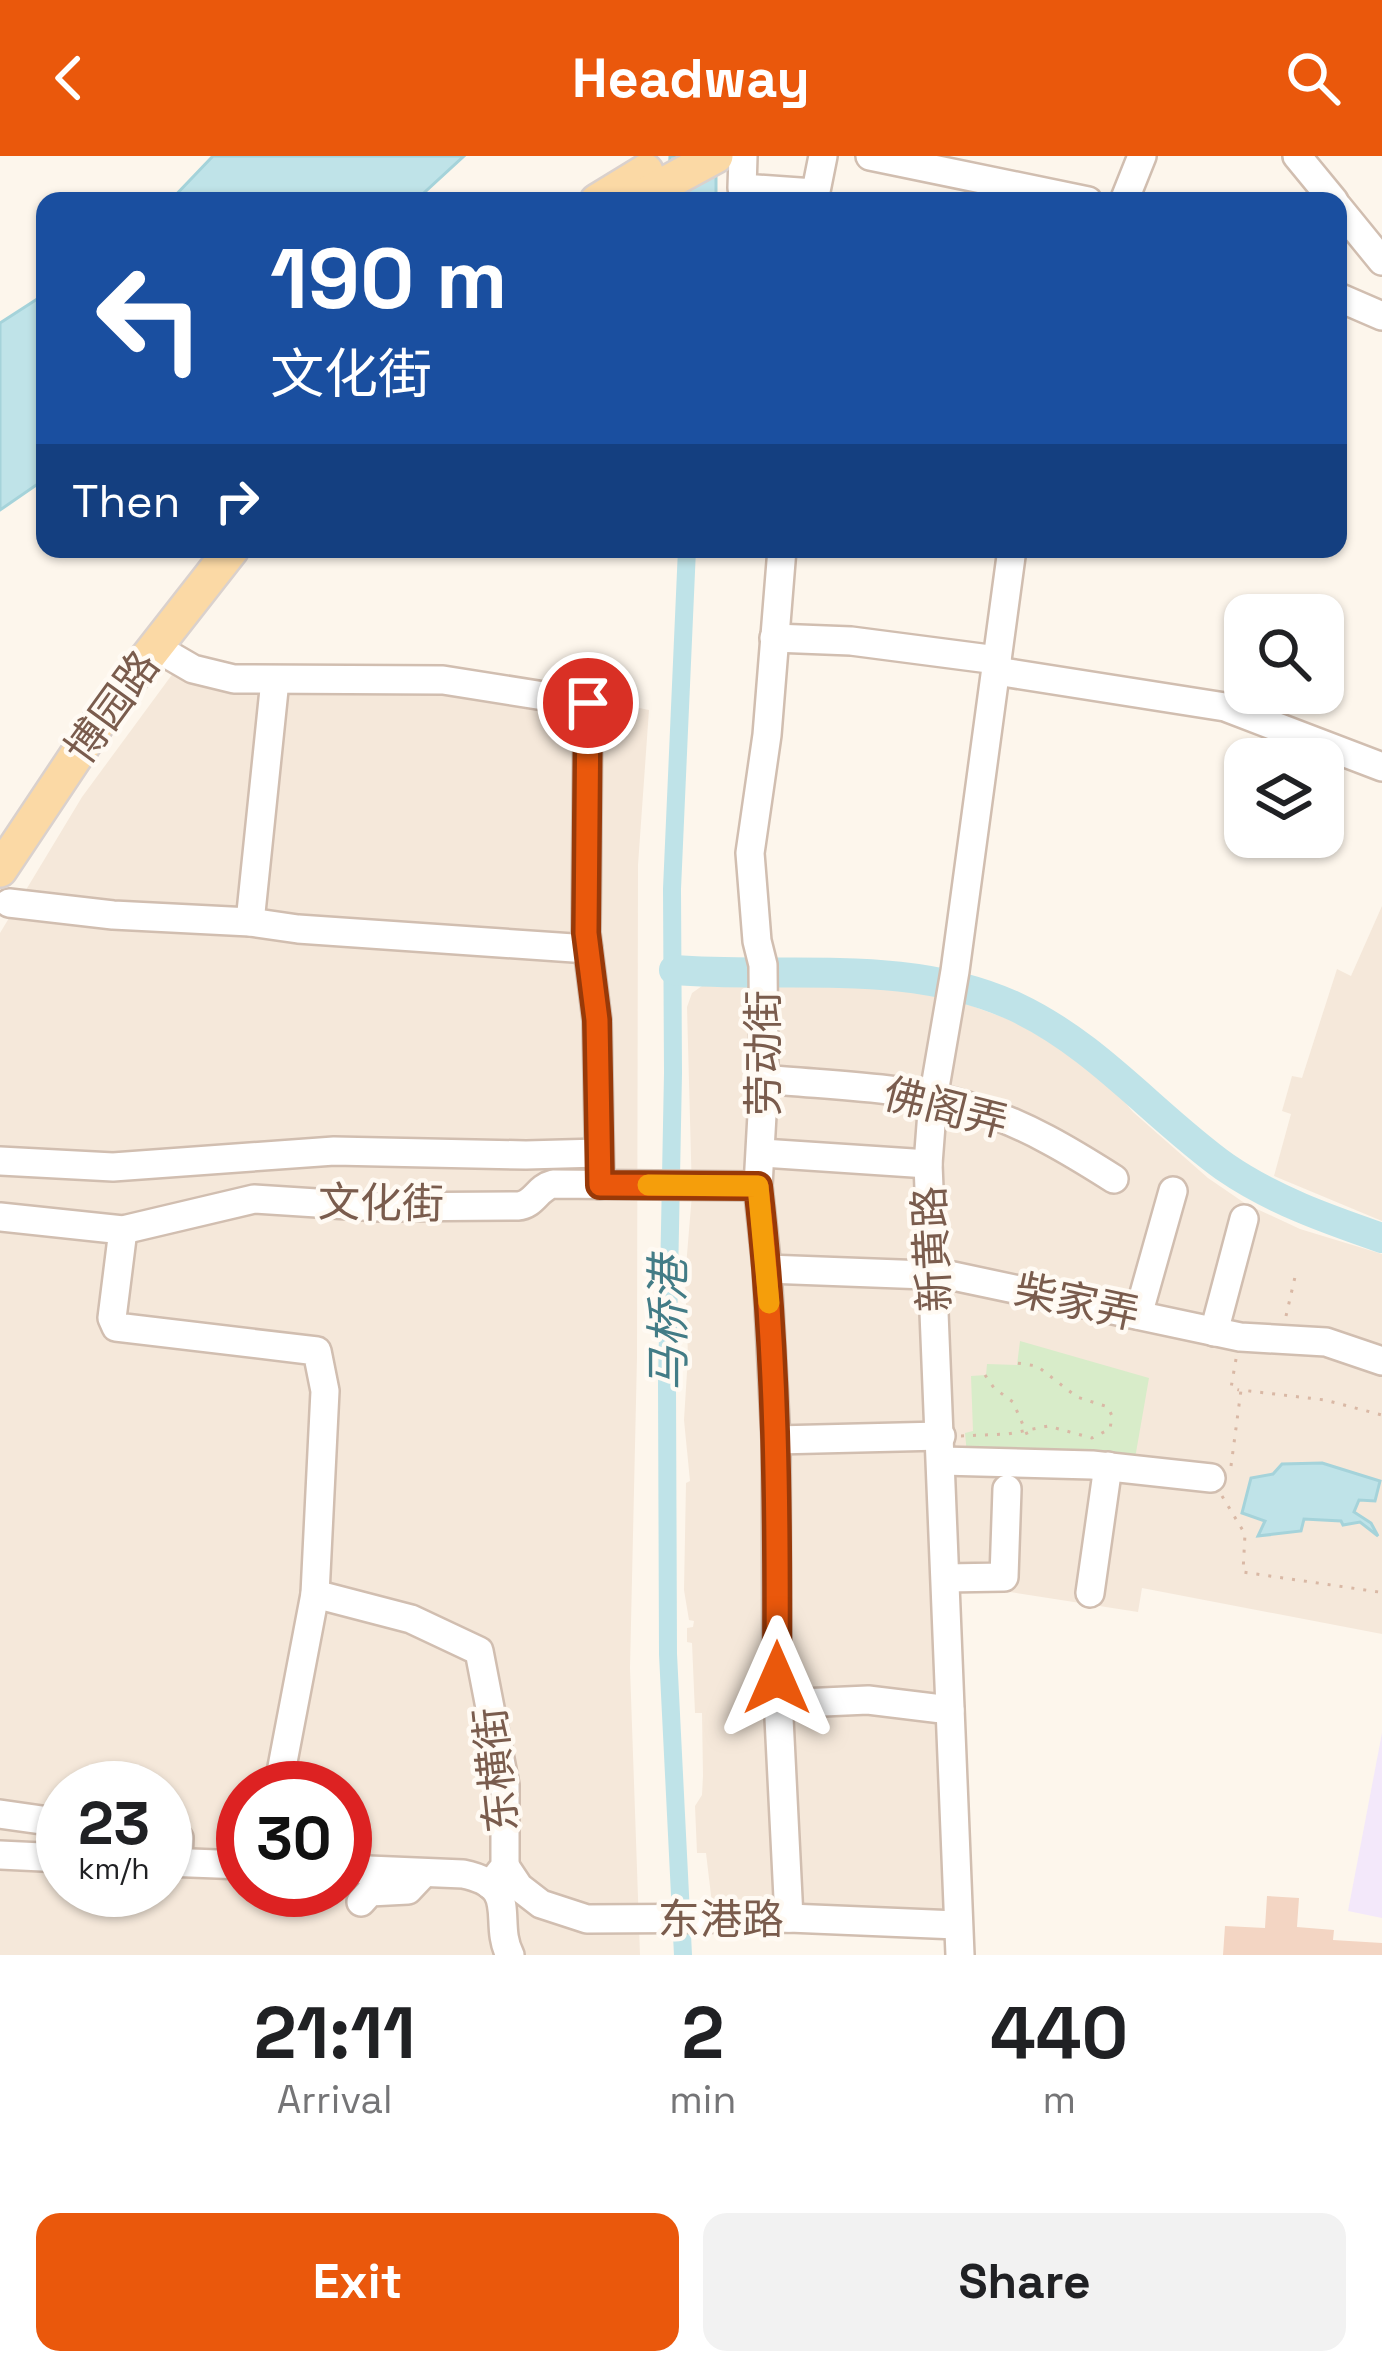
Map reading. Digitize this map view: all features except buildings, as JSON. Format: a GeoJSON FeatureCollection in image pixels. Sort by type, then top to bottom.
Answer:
{"type":"FeatureCollection","features":[{"type":"Feature","properties":{"kind":"main road"},"geometry":{"type":"LineString","coordinates":[[619,192],[716,156]]}},
{"type":"Feature","properties":{"kind":"main road","name":"博园路"},"geometry":{"type":"LineString","coordinates":[[0,831],[94,694],[199,558]]}},
{"type":"Feature","properties":{"kind":"main road","name":"博园路"},"geometry":{"type":"LineString","coordinates":[[0,869],[110,705],[225,558]]}},
{"type":"Feature","properties":{"kind":"street"},"geometry":{"type":"LineString","coordinates":[[742,156],[742,188],[774,192]]}},
{"type":"Feature","properties":{"kind":"street"},"geometry":{"type":"LineString","coordinates":[[815,192],[823,156]]}},
{"type":"Feature","properties":{"kind":"street"},"geometry":{"type":"LineString","coordinates":[[870,156],[1044,192]]}},
{"type":"Feature","properties":{"kind":"street"},"geometry":{"type":"LineString","coordinates":[[1128,192],[1142,156]]}},
{"type":"Feature","properties":{"kind":"street"},"geometry":{"type":"LineString","coordinates":[[1297,156],[1326,192]]}},
{"type":"Feature","properties":{"kind":"street"},"geometry":{"type":"LineString","coordinates":[[1347,218],[1382,261]]}},
{"type":"Feature","properties":{"kind":"street"},"geometry":{"type":"LineString","coordinates":[[1347,302],[1382,316]]}},
{"type":"Feature","properties":{"kind":"street","name":"劳动街"},"geometry":{"type":"LineString","coordinates":[[781,558],[767,735],[750,853],[763,973],[758,1186],[776,1440],[778,1704],[789,1918]]}},
{"type":"Feature","properties":{"kind":"street","name":"新黄路"},"geometry":{"type":"LineString","coordinates":[[960,1955],[928,1164],[933,1099],[1011,558]]}},
{"type":"Feature","properties":{"kind":"street"},"geometry":{"type":"LineString","coordinates":[[774,638],[851,641],[1225,707],[1382,767]]}},
{"type":"Feature","properties":{"kind":"street"},"geometry":{"type":"LineString","coordinates":[[155,647],[212,676],[443,680],[588,703],[588,949],[597,1020],[600,1185]]}},
{"type":"Feature","properties":{"kind":"street"},"geometry":{"type":"LineString","coordinates":[[250,922],[275,680]]}},
{"type":"Feature","properties":{"kind":"street"},"geometry":{"type":"LineString","coordinates":[[9,903],[113,915],[588,949]]}},
{"type":"Feature","properties":{"kind":"street","name":"佛阁弄"},"geometry":{"type":"LineString","coordinates":[[764,1079],[857,1087],[969,1106],[1022,1126],[1114,1179]]}},
{"type":"Feature","properties":{"kind":"street"},"geometry":{"type":"LineString","coordinates":[[0,1160],[113,1167],[334,1151],[598,1153]]}},
{"type":"Feature","properties":{"kind":"street"},"geometry":{"type":"LineString","coordinates":[[762,1153],[928,1164]]}},
{"type":"Feature","properties":{"kind":"street","name":"文化街"},"geometry":{"type":"LineString","coordinates":[[0,1217],[123,1230],[254,1199],[379,1207],[518,1207],[531,1202],[545,1186],[758,1186]]}},
{"type":"Feature","properties":{"kind":"street"},"geometry":{"type":"LineString","coordinates":[[1138,1316],[1173,1191]]}},
{"type":"Feature","properties":{"kind":"street"},"geometry":{"type":"LineString","coordinates":[[1227,1335],[1244,1219]]}},
{"type":"Feature","properties":{"kind":"street"},"geometry":{"type":"LineString","coordinates":[[123,1230],[112,1318],[116,1327],[317,1351],[325,1404],[315,1594],[283,1761]]}},
{"type":"Feature","properties":{"kind":"street","name":"柴家弄"},"geometry":{"type":"LineString","coordinates":[[767,1269],[933,1274],[1227,1335],[1326,1342],[1382,1360]]}},
{"type":"Feature","properties":{"kind":"street"},"geometry":{"type":"LineString","coordinates":[[776,1440],[942,1449],[1210,1478]]}},
{"type":"Feature","properties":{"kind":"street"},"geometry":{"type":"LineString","coordinates":[[1090,1593],[1108,1466]]}},
{"type":"Feature","properties":{"kind":"street"},"geometry":{"type":"LineString","coordinates":[[946,1578],[1004,1577],[1007,1489]]}},
{"type":"Feature","properties":{"kind":"street","name":"东横街"},"geometry":{"type":"LineString","coordinates":[[315,1594],[411,1619],[479,1651],[503,1767],[498,1875],[505,1946],[510,1955]]}},
{"type":"Feature","properties":{"kind":"street"},"geometry":{"type":"LineString","coordinates":[[778,1704],[868,1700],[950,1709]]}},
{"type":"Feature","properties":{"kind":"street"},"geometry":{"type":"LineString","coordinates":[[0,1814],[36,1819]]}},
{"type":"Feature","properties":{"kind":"street"},"geometry":{"type":"LineString","coordinates":[[0,1855],[36,1857]]}},
{"type":"Feature","properties":{"kind":"street"},"geometry":{"type":"LineString","coordinates":[[372,1870],[498,1875]]}},
{"type":"Feature","properties":{"kind":"street"},"geometry":{"type":"LineString","coordinates":[[372,1892],[408,1890],[424,1873]]}},
{"type":"Feature","properties":{"kind":"street","name":"东港路"},"geometry":{"type":"LineString","coordinates":[[498,1875],[548,1909],[570,1916],[957,1924]]}},
{"type":"Feature","properties":{"kind":"path"},"geometry":{"type":"LineString","coordinates":[[1280,1340],[1295,1277]]}},
{"type":"Feature","properties":{"kind":"path"},"geometry":{"type":"LineString","coordinates":[[1227,1335],[1231,1388],[1325,1400],[1382,1414]]}},
{"type":"Feature","properties":{"kind":"path"},"geometry":{"type":"LineString","coordinates":[[942,1449],[1055,1426],[1096,1438],[1110,1429],[1108,1406],[1077,1397],[1045,1370],[1017,1363]]}},
{"type":"Feature","properties":{"kind":"path"},"geometry":{"type":"LineString","coordinates":[[986,1375],[1013,1402],[1045,1462]]}},
{"type":"Feature","properties":{"kind":"path"},"geometry":{"type":"LineString","coordinates":[[1241,1390],[1231,1467],[1210,1478],[1245,1534],[1243,1572],[1379,1592],[1382,1586]]}},
{"type":"Feature","properties":{"kind":"shaded area"},"geometry":{"type":"Polygon","coordinates":[[[185,657],[254,667],[404,666],[487,676],[649,710],[638,865],[637,1357],[630,1668],[640,1955],[0,1955],[0,933],[82,797],[185,657]]]}},
{"type":"Feature","properties":{"kind":"shaded area"},"geometry":{"type":"Polygon","coordinates":[[[1382,906],[1382,1221],[1274,1176],[1291,1114],[1282,1111],[1292,1076],[1302,1078],[1337,969],[1351,976],[1382,906]]]}},
{"type":"Feature","properties":{"kind":"shaded area"},"geometry":{"type":"Polygon","coordinates":[[[769,978],[873,984],[961,1002],[1013,1021],[1098,1070],[1133,1112],[1208,1178],[1246,1204],[1300,1229],[1382,1254],[1382,1634],[1142,1588],[1138,1612],[946,1582],[957,1925],[713,1912],[706,1853],[697,1853],[695,1806],[702,1795],[702,1713],[695,1713],[692,1643],[687,1642],[687,1628],[694,1621],[689,1620],[684,1590],[686,1483],[690,1481],[684,1420],[685,1279],[692,1194],[687,1007],[692,993],[702,986],[769,978]]]}},
{"type":"Feature","properties":{"kind":"shaded area"},"geometry":{"type":"Polygon","coordinates":[[[1382,1733],[1382,1918],[1348,1911],[1382,1733]]]}},
{"type":"Feature","properties":{"kind":"green space"},"geometry":{"type":"Polygon","coordinates":[[[1020,1341],[1149,1378],[1134,1464],[967,1454],[965,1433],[973,1431],[971,1376],[986,1375],[987,1364],[1017,1365],[1020,1341]]]}},
{"type":"Feature","properties":{"kind":"water"},"geometry":{"type":"Polygon","coordinates":[[[213,156],[464,156],[425,192],[179,192],[213,156]]]}},
{"type":"Feature","properties":{"kind":"water"},"geometry":{"type":"Polygon","coordinates":[[[670,156],[716,156],[716,192],[668,192],[670,156]]]}},
{"type":"Feature","properties":{"kind":"water"},"geometry":{"type":"Polygon","coordinates":[[[36,300],[36,485],[0,510],[0,323],[36,300]]]}},
{"type":"Feature","properties":{"kind":"water"},"geometry":{"type":"Polygon","coordinates":[[[1322,1463],[1380,1481],[1375,1501],[1359,1500],[1354,1512],[1371,1523],[1378,1536],[1360,1522],[1343,1525],[1341,1521],[1304,1519],[1301,1531],[1258,1536],[1265,1521],[1242,1513],[1251,1478],[1273,1474],[1282,1464],[1322,1463]]]}},
{"type":"Feature","properties":{"kind":"waterway","name":"马桥港"},"geometry":{"type":"LineString","coordinates":[[683,1955],[668,1654],[667,1384],[672,889],[687,558]]}},
{"type":"Feature","properties":{"kind":"waterway"},"geometry":{"type":"LineString","coordinates":[[674,970],[848,973],[933,981],[975,991],[1016,1007],[1073,1041],[1243,1179],[1301,1208],[1382,1238]]}},
{"type":"Feature","properties":{"kind":"slow traffic"},"geometry":{"type":"LineString","coordinates":[[648,1185],[758,1186],[769,1303]]}},
{"type":"Feature","properties":{"kind":"route"},"geometry":{"type":"LineString","coordinates":[[588,703],[586,933],[597,1020],[600,1185],[758,1186],[776,1440],[777,1678]]}}]}
